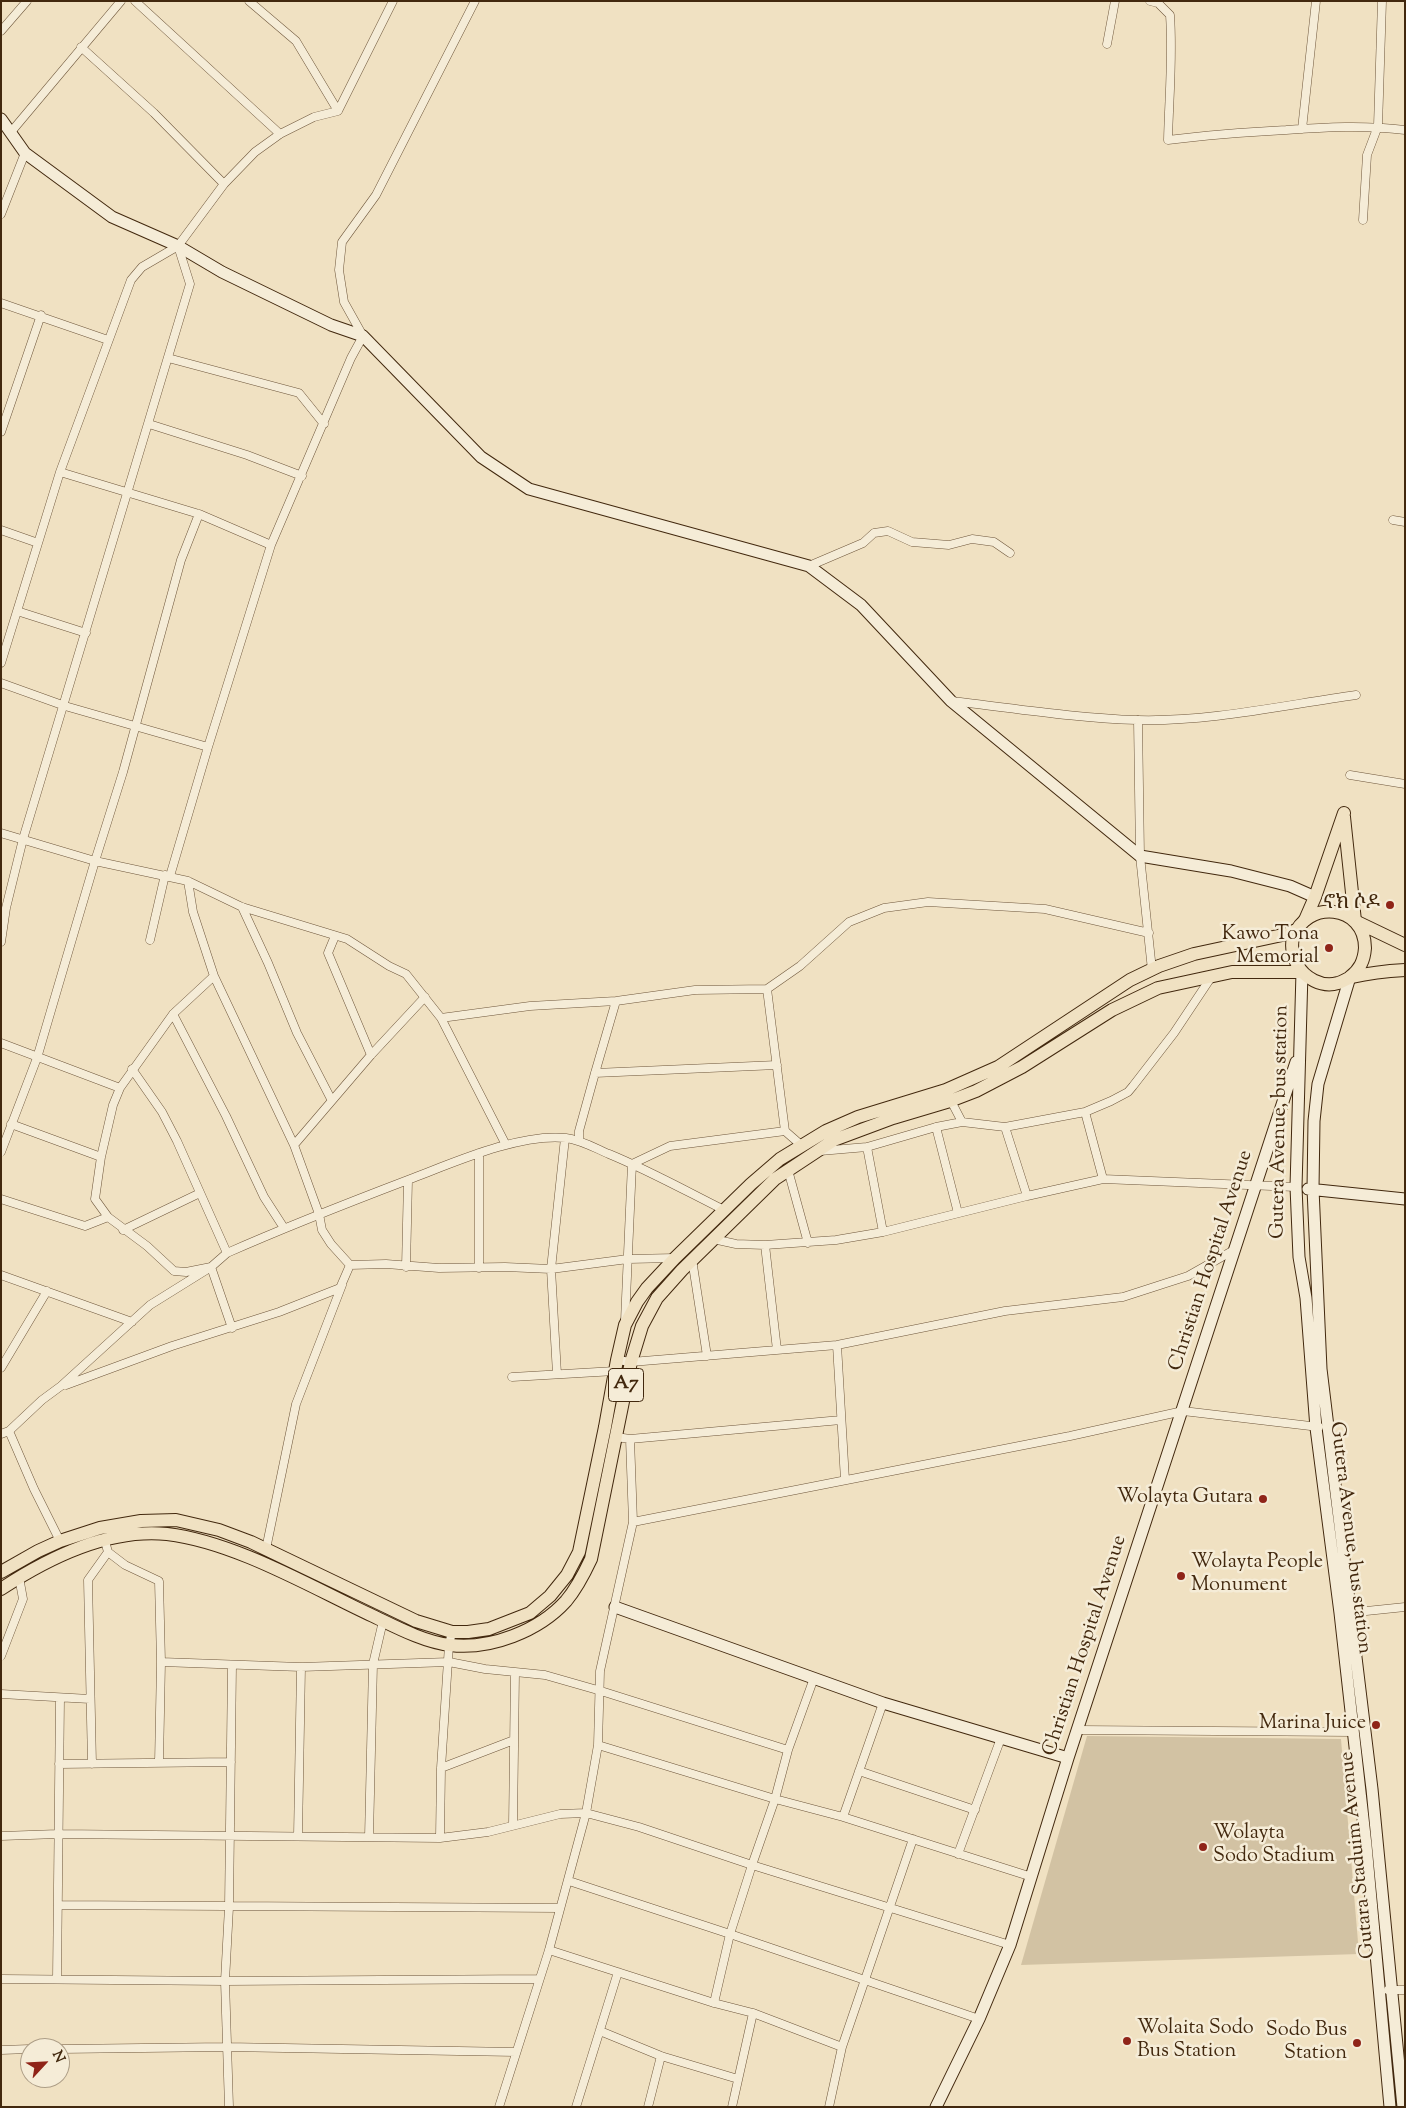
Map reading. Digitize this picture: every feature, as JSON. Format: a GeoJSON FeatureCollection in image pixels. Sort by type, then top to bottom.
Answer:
{"type":"FeatureCollection","features":[{"type":"Feature","properties":{"kind":"main road"},"geometry":{"type":"LineString","coordinates":[[1,119],[25,153],[112,217],[178,246],[222,272],[331,325],[363,336],[481,457],[529,489],[809,566],[861,605],[950,701],[1140,856],[1231,871],[1290,886],[1315,897]]}},
{"type":"Feature","properties":{"kind":"main road"},"geometry":{"type":"LineString","coordinates":[[1302,972],[1296,963],[1292,949],[1296,930],[1305,920],[1315,897],[1344,813],[1355,921],[1362,930],[1364,954],[1358,971],[1350,977]]}},
{"type":"Feature","properties":{"kind":"main road"},"geometry":{"type":"LineString","coordinates":[[1305,920],[1316,914],[1334,912],[1348,916],[1405,945]]}},
{"type":"Feature","properties":{"kind":"main road","name":"A7"},"geometry":{"type":"LineString","coordinates":[[1,1572],[60,1541],[113,1525],[140,1520],[176,1520],[219,1530],[266,1549],[416,1621],[452,1632],[490,1629],[530,1613],[550,1596],[567,1575],[579,1552],[625,1325],[647,1288],[675,1258],[709,1234],[775,1179],[834,1140],[948,1096],[998,1067],[1130,980],[1194,954],[1296,930]]}},
{"type":"Feature","properties":{"kind":"main road","name":"A7"},"geometry":{"type":"LineString","coordinates":[[1,1588],[69,1552],[106,1546],[141,1534],[166,1534],[203,1541],[240,1553],[414,1635],[449,1645],[472,1645],[516,1635],[548,1617],[565,1601],[582,1579],[591,1559],[631,1362],[642,1326],[657,1298],[692,1260],[724,1210],[780,1159],[801,1145],[858,1117],[976,1091],[1022,1067],[1112,1010],[1158,988],[1232,972],[1302,972],[1314,981],[1337,984],[1350,977],[1405,970]]}},
{"type":"Feature","properties":{"kind":"main road","name":"Gutera Avenue, bus station"},"geometry":{"type":"LineString","coordinates":[[1302,972],[1296,1187],[1299,1257],[1322,1427]]}},
{"type":"Feature","properties":{"kind":"main road","name":"Gutara Staduim Avenue"},"geometry":{"type":"LineString","coordinates":[[1350,977],[1318,1084],[1314,1121],[1313,1189],[1322,1427],[1346,1613],[1372,1789],[1403,2107]]}},
{"type":"Feature","properties":{"kind":"main road","name":"Christian Hospital Avenue"},"geometry":{"type":"LineString","coordinates":[[936,2107],[979,2019],[1010,1945],[1068,1758],[1301,1047]]}},
{"type":"Feature","properties":{"kind":"main road"},"geometry":{"type":"LineString","coordinates":[[1296,1187],[1405,1199]]}},
{"type":"Feature","properties":{"kind":"main road"},"geometry":{"type":"LineString","coordinates":[[615,1607],[883,1703],[1068,1758]]}},
{"type":"Feature","properties":{"kind":"main road","name":"Gutera Avenue, bus station"},"geometry":{"type":"LineString","coordinates":[[1346,1613],[1353,1732],[1366,1845],[1390,2107]]}},
{"type":"Feature","properties":{"kind":"street"},"geometry":{"type":"LineString","coordinates":[[1,31],[27,1]]}},
{"type":"Feature","properties":{"kind":"street"},"geometry":{"type":"LineString","coordinates":[[12,132],[121,1]]}},
{"type":"Feature","properties":{"kind":"street"},"geometry":{"type":"LineString","coordinates":[[135,1],[280,134]]}},
{"type":"Feature","properties":{"kind":"street"},"geometry":{"type":"LineString","coordinates":[[249,1],[296,42],[338,111]]}},
{"type":"Feature","properties":{"kind":"street"},"geometry":{"type":"LineString","coordinates":[[1,663],[60,472],[131,280],[142,267],[178,246],[224,184],[255,152],[280,134],[314,117],[338,111],[393,1]]}},
{"type":"Feature","properties":{"kind":"street"},"geometry":{"type":"LineString","coordinates":[[150,940],[167,876],[271,545],[351,358],[363,336],[344,302],[339,270],[342,242],[376,195],[475,1]]}},
{"type":"Feature","properties":{"kind":"street"},"geometry":{"type":"LineString","coordinates":[[1107,44],[1113,2],[1115,1]]}},
{"type":"Feature","properties":{"kind":"street"},"geometry":{"type":"LineString","coordinates":[[1150,1],[1158,3],[1170,15],[1172,51],[1168,140],[1210,134],[1302,129],[1378,126],[1405,130]]}},
{"type":"Feature","properties":{"kind":"street"},"geometry":{"type":"LineString","coordinates":[[1302,129],[1316,1]]}},
{"type":"Feature","properties":{"kind":"street"},"geometry":{"type":"LineString","coordinates":[[1363,220],[1367,155],[1378,126],[1382,1]]}},
{"type":"Feature","properties":{"kind":"street"},"geometry":{"type":"LineString","coordinates":[[81,47],[154,113],[224,184]]}},
{"type":"Feature","properties":{"kind":"street"},"geometry":{"type":"LineString","coordinates":[[1,214],[25,153]]}},
{"type":"Feature","properties":{"kind":"street"},"geometry":{"type":"LineString","coordinates":[[1,942],[4,908],[23,839],[65,706],[190,284],[178,246]]}},
{"type":"Feature","properties":{"kind":"street"},"geometry":{"type":"LineString","coordinates":[[1,303],[41,315],[108,340]]}},
{"type":"Feature","properties":{"kind":"street"},"geometry":{"type":"LineString","coordinates":[[1,432],[41,315]]}},
{"type":"Feature","properties":{"kind":"street"},"geometry":{"type":"LineString","coordinates":[[168,358],[299,393],[324,424]]}},
{"type":"Feature","properties":{"kind":"street"},"geometry":{"type":"LineString","coordinates":[[149,424],[247,455],[302,476]]}},
{"type":"Feature","properties":{"kind":"street"},"geometry":{"type":"LineString","coordinates":[[60,472],[199,514],[271,545]]}},
{"type":"Feature","properties":{"kind":"street"},"geometry":{"type":"LineString","coordinates":[[1,1152],[36,1058],[137,725],[181,560],[199,514]]}},
{"type":"Feature","properties":{"kind":"street"},"geometry":{"type":"LineString","coordinates":[[1393,520],[1405,522]]}},
{"type":"Feature","properties":{"kind":"street"},"geometry":{"type":"LineString","coordinates":[[1,530],[38,543]]}},
{"type":"Feature","properties":{"kind":"street"},"geometry":{"type":"LineString","coordinates":[[809,566],[862,544],[874,533],[888,531],[912,542],[949,544],[972,539],[994,542],[1010,553]]}},
{"type":"Feature","properties":{"kind":"street"},"geometry":{"type":"LineString","coordinates":[[17,611],[86,633]]}},
{"type":"Feature","properties":{"kind":"street"},"geometry":{"type":"LineString","coordinates":[[1,683],[65,706],[137,725],[208,747]]}},
{"type":"Feature","properties":{"kind":"street"},"geometry":{"type":"LineString","coordinates":[[950,701],[1090,717],[1138,720],[1202,718],[1356,696]]}},
{"type":"Feature","properties":{"kind":"street"},"geometry":{"type":"LineString","coordinates":[[1138,720],[1140,856],[1152,970]]}},
{"type":"Feature","properties":{"kind":"street"},"geometry":{"type":"LineString","coordinates":[[1350,775],[1405,784]]}},
{"type":"Feature","properties":{"kind":"street"},"geometry":{"type":"LineString","coordinates":[[1,833],[95,861],[188,880],[242,907],[348,939],[382,962],[406,974],[441,1018],[506,1145]]}},
{"type":"Feature","properties":{"kind":"street"},"geometry":{"type":"LineString","coordinates":[[188,880],[193,912],[214,976],[294,1145],[319,1214],[322,1230],[350,1265]]}},
{"type":"Feature","properties":{"kind":"street"},"geometry":{"type":"LineString","coordinates":[[441,1018],[530,1006],[616,1001],[695,990],[767,989],[800,966],[849,922],[884,908],[928,902],[1045,909],[1149,932]]}},
{"type":"Feature","properties":{"kind":"street"},"geometry":{"type":"LineString","coordinates":[[242,907],[297,1033],[331,1099]]}},
{"type":"Feature","properties":{"kind":"street"},"geometry":{"type":"LineString","coordinates":[[334,936],[328,953],[370,1055]]}},
{"type":"Feature","properties":{"kind":"street"},"geometry":{"type":"LineString","coordinates":[[816,1152],[867,1147],[936,1127],[962,1122],[1005,1127],[1084,1112],[1128,1092],[1174,1033],[1214,975]]}},
{"type":"Feature","properties":{"kind":"street"},"geometry":{"type":"LineString","coordinates":[[211,1266],[186,1272],[174,1271],[147,1246],[108,1217],[95,1199],[101,1157],[113,1105],[120,1088],[173,1014],[214,976]]}},
{"type":"Feature","properties":{"kind":"street"},"geometry":{"type":"LineString","coordinates":[[767,989],[785,1132],[801,1145]]}},
{"type":"Feature","properties":{"kind":"street"},"geometry":{"type":"LineString","coordinates":[[294,1145],[331,1099],[425,997]]}},
{"type":"Feature","properties":{"kind":"street"},"geometry":{"type":"LineString","coordinates":[[578,1141],[579,1130],[616,1001]]}},
{"type":"Feature","properties":{"kind":"street"},"geometry":{"type":"LineString","coordinates":[[173,1014],[226,1116],[264,1197],[284,1228]]}},
{"type":"Feature","properties":{"kind":"street"},"geometry":{"type":"LineString","coordinates":[[1,1043],[36,1058],[120,1088]]}},
{"type":"Feature","properties":{"kind":"street"},"geometry":{"type":"LineString","coordinates":[[595,1073],[776,1065]]}},
{"type":"Feature","properties":{"kind":"street"},"geometry":{"type":"LineString","coordinates":[[132,1069],[162,1112],[227,1253]]}},
{"type":"Feature","properties":{"kind":"street"},"geometry":{"type":"LineString","coordinates":[[948,1096],[962,1122]]}},
{"type":"Feature","properties":{"kind":"street"},"geometry":{"type":"LineString","coordinates":[[1084,1112],[1103,1179]]}},
{"type":"Feature","properties":{"kind":"street"},"geometry":{"type":"LineString","coordinates":[[11,1124],[101,1157]]}},
{"type":"Feature","properties":{"kind":"street"},"geometry":{"type":"LineString","coordinates":[[936,1127],[958,1213]]}},
{"type":"Feature","properties":{"kind":"street"},"geometry":{"type":"LineString","coordinates":[[1005,1127],[1027,1196]]}},
{"type":"Feature","properties":{"kind":"street"},"geometry":{"type":"LineString","coordinates":[[632,1164],[670,1146],[690,1142],[785,1132]]}},
{"type":"Feature","properties":{"kind":"street"},"geometry":{"type":"LineString","coordinates":[[557,1374],[551,1269],[564,1138]]}},
{"type":"Feature","properties":{"kind":"street"},"geometry":{"type":"LineString","coordinates":[[60,1541],[5,1432],[42,1400],[62,1386],[150,1305],[211,1266],[227,1253],[319,1214],[479,1153],[533,1140],[564,1138],[578,1141],[632,1164],[724,1210]]}},
{"type":"Feature","properties":{"kind":"street"},"geometry":{"type":"LineString","coordinates":[[867,1147],[882,1232]]}},
{"type":"Feature","properties":{"kind":"street"},"geometry":{"type":"LineString","coordinates":[[479,1153],[479,1268]]}},
{"type":"Feature","properties":{"kind":"street"},"geometry":{"type":"LineString","coordinates":[[625,1325],[632,1164]]}},
{"type":"Feature","properties":{"kind":"street"},"geometry":{"type":"LineString","coordinates":[[788,1170],[808,1243]]}},
{"type":"Feature","properties":{"kind":"street"},"geometry":{"type":"LineString","coordinates":[[709,1234],[736,1244],[808,1243],[882,1232],[1103,1179],[1296,1187]]}},
{"type":"Feature","properties":{"kind":"street"},"geometry":{"type":"LineString","coordinates":[[406,1267],[408,1180]]}},
{"type":"Feature","properties":{"kind":"street"},"geometry":{"type":"LineString","coordinates":[[123,1230],[200,1193]]}},
{"type":"Feature","properties":{"kind":"street"},"geometry":{"type":"LineString","coordinates":[[1,1199],[85,1226],[108,1217]]}},
{"type":"Feature","properties":{"kind":"street"},"geometry":{"type":"LineString","coordinates":[[766,1245],[777,1350]]}},
{"type":"Feature","properties":{"kind":"street"},"geometry":{"type":"LineString","coordinates":[[512,1377],[557,1374],[631,1362],[838,1345],[1004,1311],[1123,1296],[1188,1276],[1234,1250]]}},
{"type":"Feature","properties":{"kind":"street"},"geometry":{"type":"LineString","coordinates":[[350,1265],[386,1264],[406,1267],[551,1269],[628,1259],[675,1258]]}},
{"type":"Feature","properties":{"kind":"street"},"geometry":{"type":"LineString","coordinates":[[692,1260],[707,1356]]}},
{"type":"Feature","properties":{"kind":"street"},"geometry":{"type":"LineString","coordinates":[[62,1386],[172,1346],[232,1328],[340,1288],[350,1265]]}},
{"type":"Feature","properties":{"kind":"street"},"geometry":{"type":"LineString","coordinates":[[266,1549],[296,1404],[350,1265]]}},
{"type":"Feature","properties":{"kind":"street"},"geometry":{"type":"LineString","coordinates":[[211,1266],[232,1328]]}},
{"type":"Feature","properties":{"kind":"street"},"geometry":{"type":"LineString","coordinates":[[1,1275],[132,1322]]}},
{"type":"Feature","properties":{"kind":"street"},"geometry":{"type":"LineString","coordinates":[[1,1368],[47,1291]]}},
{"type":"Feature","properties":{"kind":"street"},"geometry":{"type":"LineString","coordinates":[[838,1345],[845,1480]]}},
{"type":"Feature","properties":{"kind":"street"},"geometry":{"type":"LineString","coordinates":[[633,1522],[1070,1436],[1183,1411],[1322,1427]]}},
{"type":"Feature","properties":{"kind":"street"},"geometry":{"type":"LineString","coordinates":[[616,1437],[630,1438],[841,1420]]}},
{"type":"Feature","properties":{"kind":"street"},"geometry":{"type":"LineString","coordinates":[[499,2107],[549,1950],[586,1813],[598,1745],[601,1691],[600,1671],[633,1522],[630,1438]]}},
{"type":"Feature","properties":{"kind":"street"},"geometry":{"type":"LineString","coordinates":[[92,1764],[88,1580],[106,1546],[125,1565],[158,1581],[161,1662],[159,1763]]}},
{"type":"Feature","properties":{"kind":"street"},"geometry":{"type":"LineString","coordinates":[[1,1656],[23,1599],[19,1577]]}},
{"type":"Feature","properties":{"kind":"street"},"geometry":{"type":"LineString","coordinates":[[1346,1613],[1405,1606]]}},
{"type":"Feature","properties":{"kind":"street"},"geometry":{"type":"LineString","coordinates":[[369,1837],[373,1664],[383,1621]]}},
{"type":"Feature","properties":{"kind":"street"},"geometry":{"type":"LineString","coordinates":[[440,1838],[441,1768],[449,1645],[452,1632]]}},
{"type":"Feature","properties":{"kind":"street"},"geometry":{"type":"LineString","coordinates":[[161,1662],[301,1667],[449,1662],[545,1675],[788,1750]]}},
{"type":"Feature","properties":{"kind":"street"},"geometry":{"type":"LineString","coordinates":[[229,2107],[225,1981],[229,1907],[232,1665]]}},
{"type":"Feature","properties":{"kind":"street"},"geometry":{"type":"LineString","coordinates":[[298,1836],[301,1667]]}},
{"type":"Feature","properties":{"kind":"street"},"geometry":{"type":"LineString","coordinates":[[513,1825],[515,1672]]}},
{"type":"Feature","properties":{"kind":"street"},"geometry":{"type":"LineString","coordinates":[[714,2003],[730,1934],[775,1799],[788,1750],[814,1678]]}},
{"type":"Feature","properties":{"kind":"street"},"geometry":{"type":"LineString","coordinates":[[1,1694],[90,1699]]}},
{"type":"Feature","properties":{"kind":"street"},"geometry":{"type":"LineString","coordinates":[[57,1979],[60,1698]]}},
{"type":"Feature","properties":{"kind":"street"},"geometry":{"type":"LineString","coordinates":[[843,1817],[883,1703]]}},
{"type":"Feature","properties":{"kind":"street"},"geometry":{"type":"LineString","coordinates":[[1078,1730],[1353,1732]]}},
{"type":"Feature","properties":{"kind":"street"},"geometry":{"type":"LineString","coordinates":[[958,1854],[1001,1738]]}},
{"type":"Feature","properties":{"kind":"street"},"geometry":{"type":"LineString","coordinates":[[441,1768],[514,1740]]}},
{"type":"Feature","properties":{"kind":"street"},"geometry":{"type":"LineString","coordinates":[[598,1745],[775,1799],[843,1817],[1032,1878]]}},
{"type":"Feature","properties":{"kind":"street"},"geometry":{"type":"LineString","coordinates":[[59,1764],[231,1762]]}},
{"type":"Feature","properties":{"kind":"street"},"geometry":{"type":"LineString","coordinates":[[859,1771],[975,1810]]}},
{"type":"Feature","properties":{"kind":"street"},"geometry":{"type":"LineString","coordinates":[[1,1836],[58,1834],[440,1838],[488,1832],[560,1814],[586,1813],[639,1827],[752,1865],[1010,1945]]}},
{"type":"Feature","properties":{"kind":"street"},"geometry":{"type":"LineString","coordinates":[[830,2107],[842,2047],[912,1839]]}},
{"type":"Feature","properties":{"kind":"street"},"geometry":{"type":"LineString","coordinates":[[569,1881],[979,2019]]}},
{"type":"Feature","properties":{"kind":"street"},"geometry":{"type":"LineString","coordinates":[[58,1905],[560,1908]]}},
{"type":"Feature","properties":{"kind":"street"},"geometry":{"type":"LineString","coordinates":[[549,1950],[714,2003],[754,2013],[842,2047]]}},
{"type":"Feature","properties":{"kind":"street"},"geometry":{"type":"LineString","coordinates":[[576,2107],[618,1972]]}},
{"type":"Feature","properties":{"kind":"street"},"geometry":{"type":"LineString","coordinates":[[1,1979],[225,1981],[539,1979]]}},
{"type":"Feature","properties":{"kind":"street"},"geometry":{"type":"LineString","coordinates":[[1379,1988],[1391,1991],[1405,1990]]}},
{"type":"Feature","properties":{"kind":"street"},"geometry":{"type":"LineString","coordinates":[[732,2107],[754,2013]]}},
{"type":"Feature","properties":{"kind":"street"},"geometry":{"type":"LineString","coordinates":[[600,2031],[660,2056],[738,2079]]}},
{"type":"Feature","properties":{"kind":"street"},"geometry":{"type":"LineString","coordinates":[[70,2049],[226,2047],[516,2052]]}},
{"type":"Feature","properties":{"kind":"street"},"geometry":{"type":"LineString","coordinates":[[1,2050],[20,2049]]}},
{"type":"Feature","properties":{"kind":"street"},"geometry":{"type":"LineString","coordinates":[[648,2107],[660,2056]]}},
{"type":"Feature","properties":{"kind":"shaded area","name":"Wolayta Sodo Stadium"},"geometry":{"type":"Polygon","coordinates":[[[1087,1736],[1341,1739],[1359,1954],[1021,1965],[1087,1736]]]}},
{"type":"Feature","properties":{"kind":"place","name":"ኖክ ሶዶ"},"geometry":{"type":"Point","coordinates":[1390,905]}},
{"type":"Feature","properties":{"kind":"place","name":"Kawo Tona Memorial"},"geometry":{"type":"Point","coordinates":[1329,948]}},
{"type":"Feature","properties":{"kind":"place","name":"Wolayta Gutara"},"geometry":{"type":"Point","coordinates":[1263,1499]}},
{"type":"Feature","properties":{"kind":"place","name":"Wolayta People Monument"},"geometry":{"type":"Point","coordinates":[1181,1576]}},
{"type":"Feature","properties":{"kind":"place","name":"Marina Juice"},"geometry":{"type":"Point","coordinates":[1376,1725]}},
{"type":"Feature","properties":{"kind":"place","name":"Wolayta Sodo Stadium"},"geometry":{"type":"Point","coordinates":[1203,1847]}},
{"type":"Feature","properties":{"kind":"place","name":"Wolaita Sodo Bus Station"},"geometry":{"type":"Point","coordinates":[1127,2041]}},
{"type":"Feature","properties":{"kind":"place","name":"Sodo Bus Station"},"geometry":{"type":"Point","coordinates":[1357,2043]}}]}
